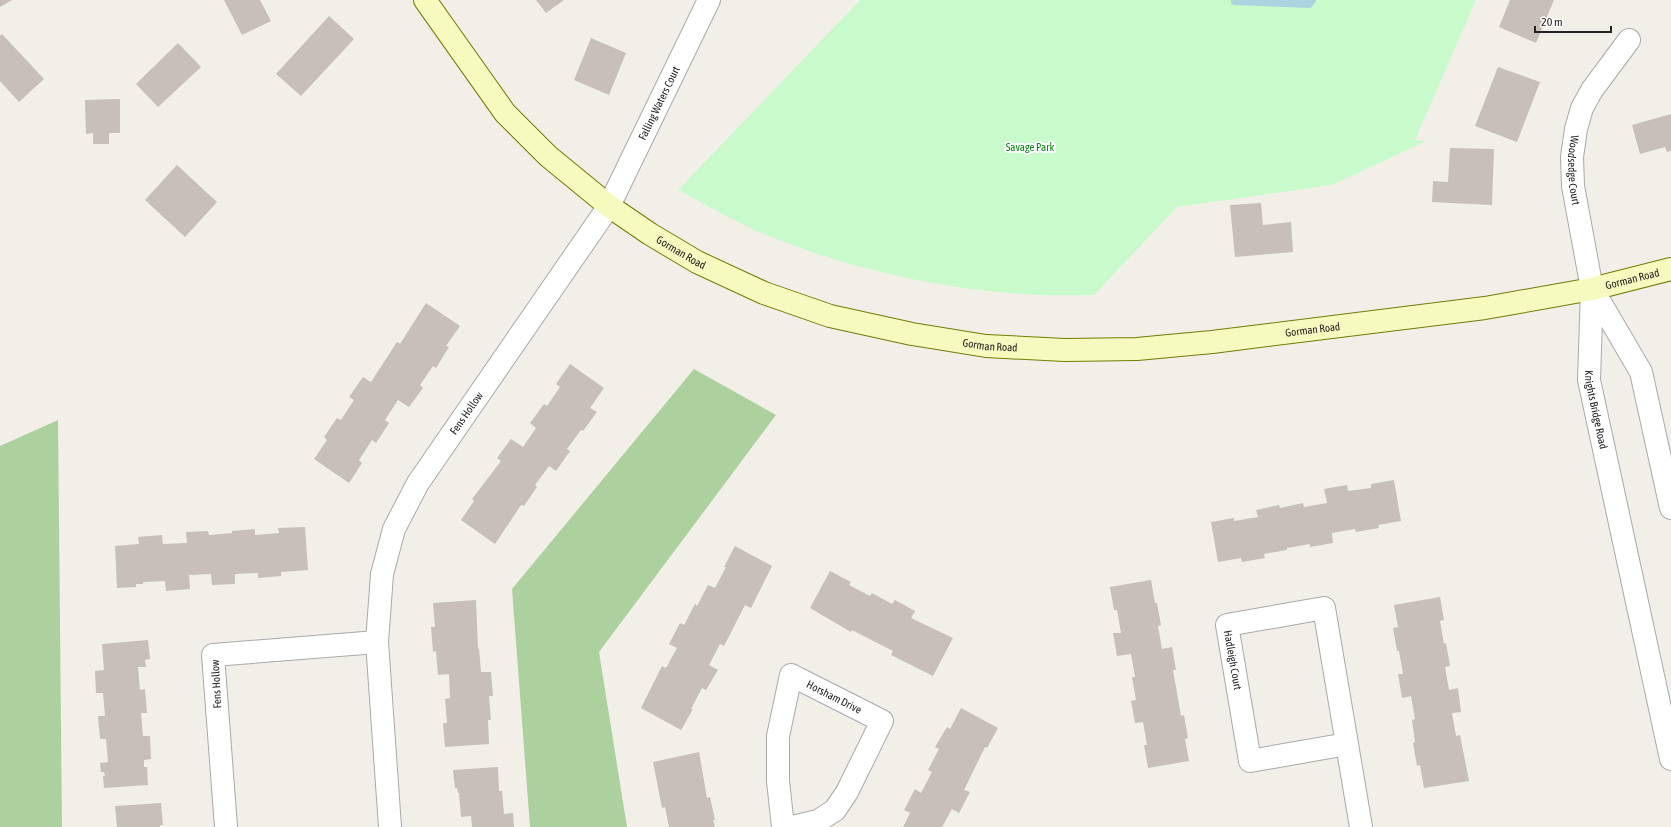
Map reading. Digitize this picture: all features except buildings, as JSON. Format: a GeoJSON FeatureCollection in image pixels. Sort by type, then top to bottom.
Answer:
{"type":"FeatureCollection","features":[{"type":"Feature","properties":{"kind":"street","name":"Gorman Road"},"geometry":{"type":"LineString","coordinates":[[425,0],[505,112],[548,156],[609,206],[650,234],[697,262],[764,293],[830,316],[912,334],[986,346],[1065,350],[1137,349],[1212,342],[1484,308],[1592,289],[1671,269]]}},
{"type":"Feature","properties":{"kind":"street","name":"Falling Waters Court"},"geometry":{"type":"LineString","coordinates":[[609,206],[709,0]]}},
{"type":"Feature","properties":{"kind":"street","name":"Woodsedge Court"},"geometry":{"type":"LineString","coordinates":[[1592,289],[1573,186],[1572,157],[1576,129],[1582,108],[1592,90],[1629,40]]}},
{"type":"Feature","properties":{"kind":"street","name":"Fens Hollow"},"geometry":{"type":"LineString","coordinates":[[390,827],[377,642],[384,566],[394,529],[418,483],[609,206]]}},
{"type":"Feature","properties":{"kind":"street"},"geometry":{"type":"LineString","coordinates":[[1592,289],[1641,372],[1671,508]]}},
{"type":"Feature","properties":{"kind":"street","name":"Knights Bridge Road"},"geometry":{"type":"LineString","coordinates":[[1592,289],[1589,380],[1671,759]]}},
{"type":"Feature","properties":{"kind":"street","name":"Hadleigh Court"},"geometry":{"type":"LineString","coordinates":[[1347,744],[1250,760],[1227,624],[1324,608],[1347,744],[1361,827]]}},
{"type":"Feature","properties":{"kind":"street","name":"Fens Hollow"},"geometry":{"type":"LineString","coordinates":[[226,827],[213,654],[377,642]]}},
{"type":"Feature","properties":{"kind":"street","name":"Horsham Drive"},"geometry":{"type":"LineString","coordinates":[[782,827],[778,781],[778,736],[791,675],[882,721],[847,792],[835,810],[818,820],[792,827]]}},
{"type":"Feature","properties":{"kind":"green space","name":"Savage Park"},"geometry":{"type":"Polygon","coordinates":[[[860,0],[1476,0],[1415,140],[1426,141],[1332,185],[1177,207],[1094,295],[1039,295],[959,287],[868,269],[808,251],[766,235],[678,190],[860,0]]]}},
{"type":"Feature","properties":{"kind":"green space"},"geometry":{"type":"Polygon","coordinates":[[[694,369],[776,415],[599,652],[627,827],[530,827],[512,589],[694,369]]]}},
{"type":"Feature","properties":{"kind":"green space"},"geometry":{"type":"Polygon","coordinates":[[[58,420],[62,827],[0,827],[0,446],[58,420]]]}},
{"type":"Feature","properties":{"kind":"waterway"},"geometry":{"type":"LineString","coordinates":[[1235,1],[1309,4],[1312,0]]}}]}
